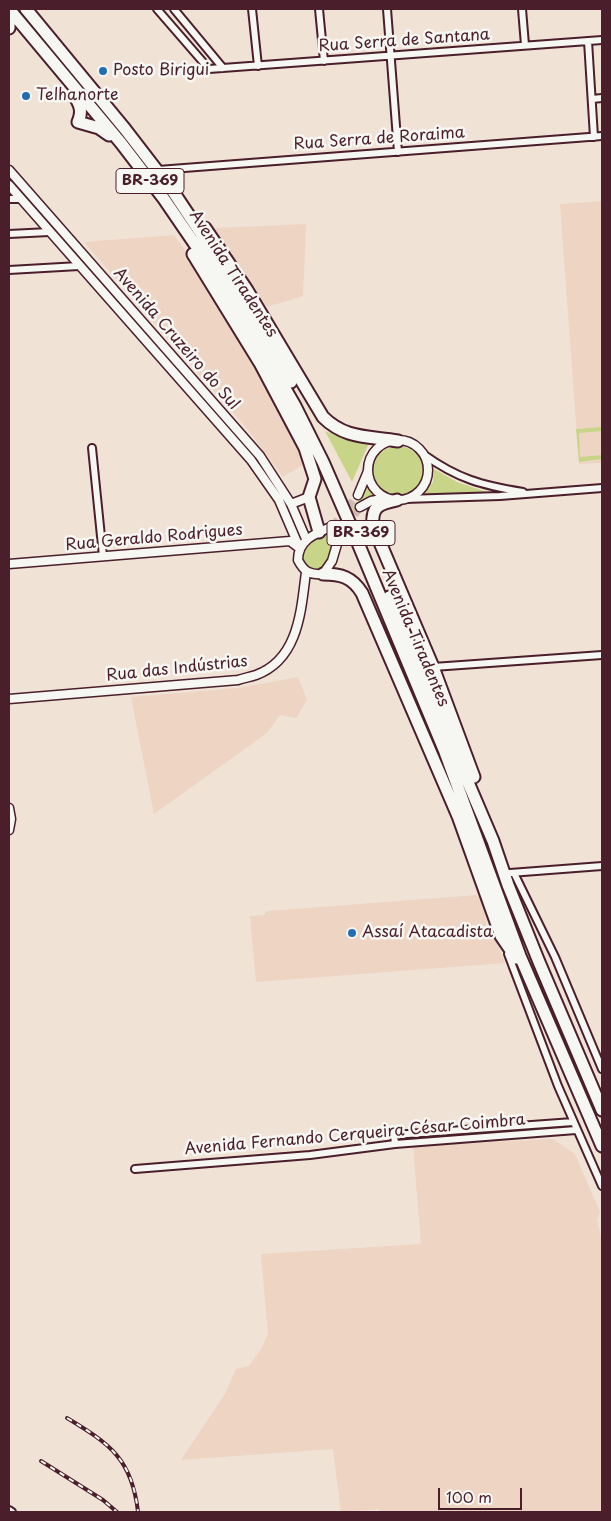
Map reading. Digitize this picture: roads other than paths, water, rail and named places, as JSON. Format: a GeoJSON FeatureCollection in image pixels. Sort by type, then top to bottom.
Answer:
{"type":"FeatureCollection","features":[{"type":"Feature","properties":{"kind":"highway","name":"Avenida Tiradentes"},"geometry":{"type":"LineString","coordinates":[[9,9],[121,143],[164,200],[244,318],[296,406],[356,540],[445,752],[520,956],[602,1146]]}},
{"type":"Feature","properties":{"kind":"highway","name":"Avenida Tiradentes"},"geometry":{"type":"LineString","coordinates":[[26,9],[158,170],[172,190],[280,362],[313,425],[418,663],[493,841],[509,873],[539,962],[602,1110]]}},
{"type":"Feature","properties":{"kind":"highway"},"geometry":{"type":"LineString","coordinates":[[9,19],[9,28]]}},
{"type":"Feature","properties":{"kind":"highway"},"geometry":{"type":"LineString","coordinates":[[56,65],[80,107],[82,114],[78,122],[99,128],[121,143]]}},
{"type":"Feature","properties":{"kind":"highway"},"geometry":{"type":"LineString","coordinates":[[172,190],[192,210],[222,251],[281,344],[323,416],[330,424],[346,433],[398,441]]}},
{"type":"Feature","properties":{"kind":"highway"},"geometry":{"type":"LineString","coordinates":[[164,200],[188,246],[260,363],[305,448],[315,480],[309,497],[320,532]]}},
{"type":"Feature","properties":{"kind":"highway"},"geometry":{"type":"LineString","coordinates":[[396,499],[380,504],[376,508],[372,515],[373,526],[432,667],[483,801],[493,841]]}},
{"type":"Feature","properties":{"kind":"highway"},"geometry":{"type":"LineString","coordinates":[[323,574],[344,575],[357,585],[362,593],[458,816],[501,936],[529,975]]}},
{"type":"Feature","properties":{"kind":"highway"},"geometry":{"type":"LineString","coordinates":[[445,752],[458,816]]}},
{"type":"Feature","properties":{"kind":"street","name":"Rua Serra de Santana"},"geometry":{"type":"LineString","coordinates":[[157,9],[209,69],[602,40]]}},
{"type":"Feature","properties":{"kind":"street"},"geometry":{"type":"LineString","coordinates":[[174,9],[224,68]]}},
{"type":"Feature","properties":{"kind":"street"},"geometry":{"type":"LineString","coordinates":[[252,9],[258,66]]}},
{"type":"Feature","properties":{"kind":"street"},"geometry":{"type":"LineString","coordinates":[[319,9],[324,61]]}},
{"type":"Feature","properties":{"kind":"street"},"geometry":{"type":"LineString","coordinates":[[388,9],[398,152]]}},
{"type":"Feature","properties":{"kind":"street"},"geometry":{"type":"LineString","coordinates":[[522,9],[525,45]]}},
{"type":"Feature","properties":{"kind":"street"},"geometry":{"type":"LineString","coordinates":[[588,41],[594,137]]}},
{"type":"Feature","properties":{"kind":"street"},"geometry":{"type":"LineString","coordinates":[[592,99],[602,98]]}},
{"type":"Feature","properties":{"kind":"street","name":"Rua Serra de Roraima"},"geometry":{"type":"LineString","coordinates":[[158,170],[602,136]]}},
{"type":"Feature","properties":{"kind":"street","name":"Avenida Cruzeiro do Sul"},"geometry":{"type":"LineString","coordinates":[[9,170],[256,452],[276,478],[291,504],[306,539]]}},
{"type":"Feature","properties":{"kind":"street","name":"Avenida Cruzeiro do Sul"},"geometry":{"type":"LineString","coordinates":[[9,185],[246,454],[278,500],[300,548],[298,560],[306,572]]}},
{"type":"Feature","properties":{"kind":"street"},"geometry":{"type":"LineString","coordinates":[[9,199],[20,199]]}},
{"type":"Feature","properties":{"kind":"street"},"geometry":{"type":"LineString","coordinates":[[9,234],[49,232]]}},
{"type":"Feature","properties":{"kind":"street"},"geometry":{"type":"LineString","coordinates":[[9,270],[79,266]]}},
{"type":"Feature","properties":{"kind":"street"},"geometry":{"type":"LineString","coordinates":[[358,495],[371,458],[377,449],[386,443],[398,441],[412,444],[444,469],[468,480],[489,486],[531,493]]}},
{"type":"Feature","properties":{"kind":"street"},"geometry":{"type":"LineString","coordinates":[[92,448],[103,556]]}},
{"type":"Feature","properties":{"kind":"street"},"geometry":{"type":"LineString","coordinates":[[246,454],[256,452]]}},
{"type":"Feature","properties":{"kind":"street"},"geometry":{"type":"LineString","coordinates":[[368,470],[373,486],[396,499],[419,492],[426,482],[428,465],[423,454]]}},
{"type":"Feature","properties":{"kind":"street"},"geometry":{"type":"LineString","coordinates":[[360,506],[371,501],[396,499],[500,496],[602,488]]}},
{"type":"Feature","properties":{"kind":"street"},"geometry":{"type":"LineString","coordinates":[[291,504],[309,497]]}},
{"type":"Feature","properties":{"kind":"street"},"geometry":{"type":"LineString","coordinates":[[300,548],[306,539],[333,526]]}},
{"type":"Feature","properties":{"kind":"street"},"geometry":{"type":"LineString","coordinates":[[306,572],[313,575],[323,574],[332,562],[340,534]]}},
{"type":"Feature","properties":{"kind":"street","name":"Rua Geraldo Rodrigues"},"geometry":{"type":"LineString","coordinates":[[9,564],[290,541],[300,548]]}},
{"type":"Feature","properties":{"kind":"street","name":"Rua das Indústrias"},"geometry":{"type":"LineString","coordinates":[[9,699],[238,680],[257,675],[278,660],[287,651],[294,639],[300,617],[306,572]]}},
{"type":"Feature","properties":{"kind":"street"},"geometry":{"type":"LineString","coordinates":[[432,667],[602,655]]}},
{"type":"Feature","properties":{"kind":"street"},"geometry":{"type":"LineString","coordinates":[[9,808],[11,819],[9,830]]}},
{"type":"Feature","properties":{"kind":"street"},"geometry":{"type":"LineString","coordinates":[[602,866],[509,873],[555,957],[602,1069]]}},
{"type":"Feature","properties":{"kind":"street"},"geometry":{"type":"LineString","coordinates":[[501,936],[576,1130],[602,1186]]}},
{"type":"Feature","properties":{"kind":"street"},"geometry":{"type":"LineString","coordinates":[[395,1144],[394,1135],[573,1122]]}},
{"type":"Feature","properties":{"kind":"street","name":"Avenida Fernando Cerqueira César Coimbra"},"geometry":{"type":"LineString","coordinates":[[135,1169],[310,1155],[395,1144],[576,1130]]}},
{"type":"Feature","properties":{"kind":"tunnel"},"geometry":{"type":"LineString","coordinates":[[333,526],[358,495]]}},
{"type":"Feature","properties":{"kind":"tunnel"},"geometry":{"type":"LineString","coordinates":[[340,534],[360,507]]}},
{"type":"Feature","properties":{"kind":"railway"},"geometry":{"type":"LineString","coordinates":[[67,1418],[107,1445],[116,1455],[130,1479],[138,1512]]}},
{"type":"Feature","properties":{"kind":"railway"},"geometry":{"type":"LineString","coordinates":[[41,1461],[103,1500],[117,1512]]}},
{"type":"Feature","properties":{"kind":"place","name":"Posto Birigui"},"geometry":{"type":"Point","coordinates":[103,71]}},
{"type":"Feature","properties":{"kind":"place","name":"Telhanorte"},"geometry":{"type":"Point","coordinates":[26,96]}},
{"type":"Feature","properties":{"kind":"place","name":"Assaí Atacadista"},"geometry":{"type":"Point","coordinates":[352,933]}}]}
